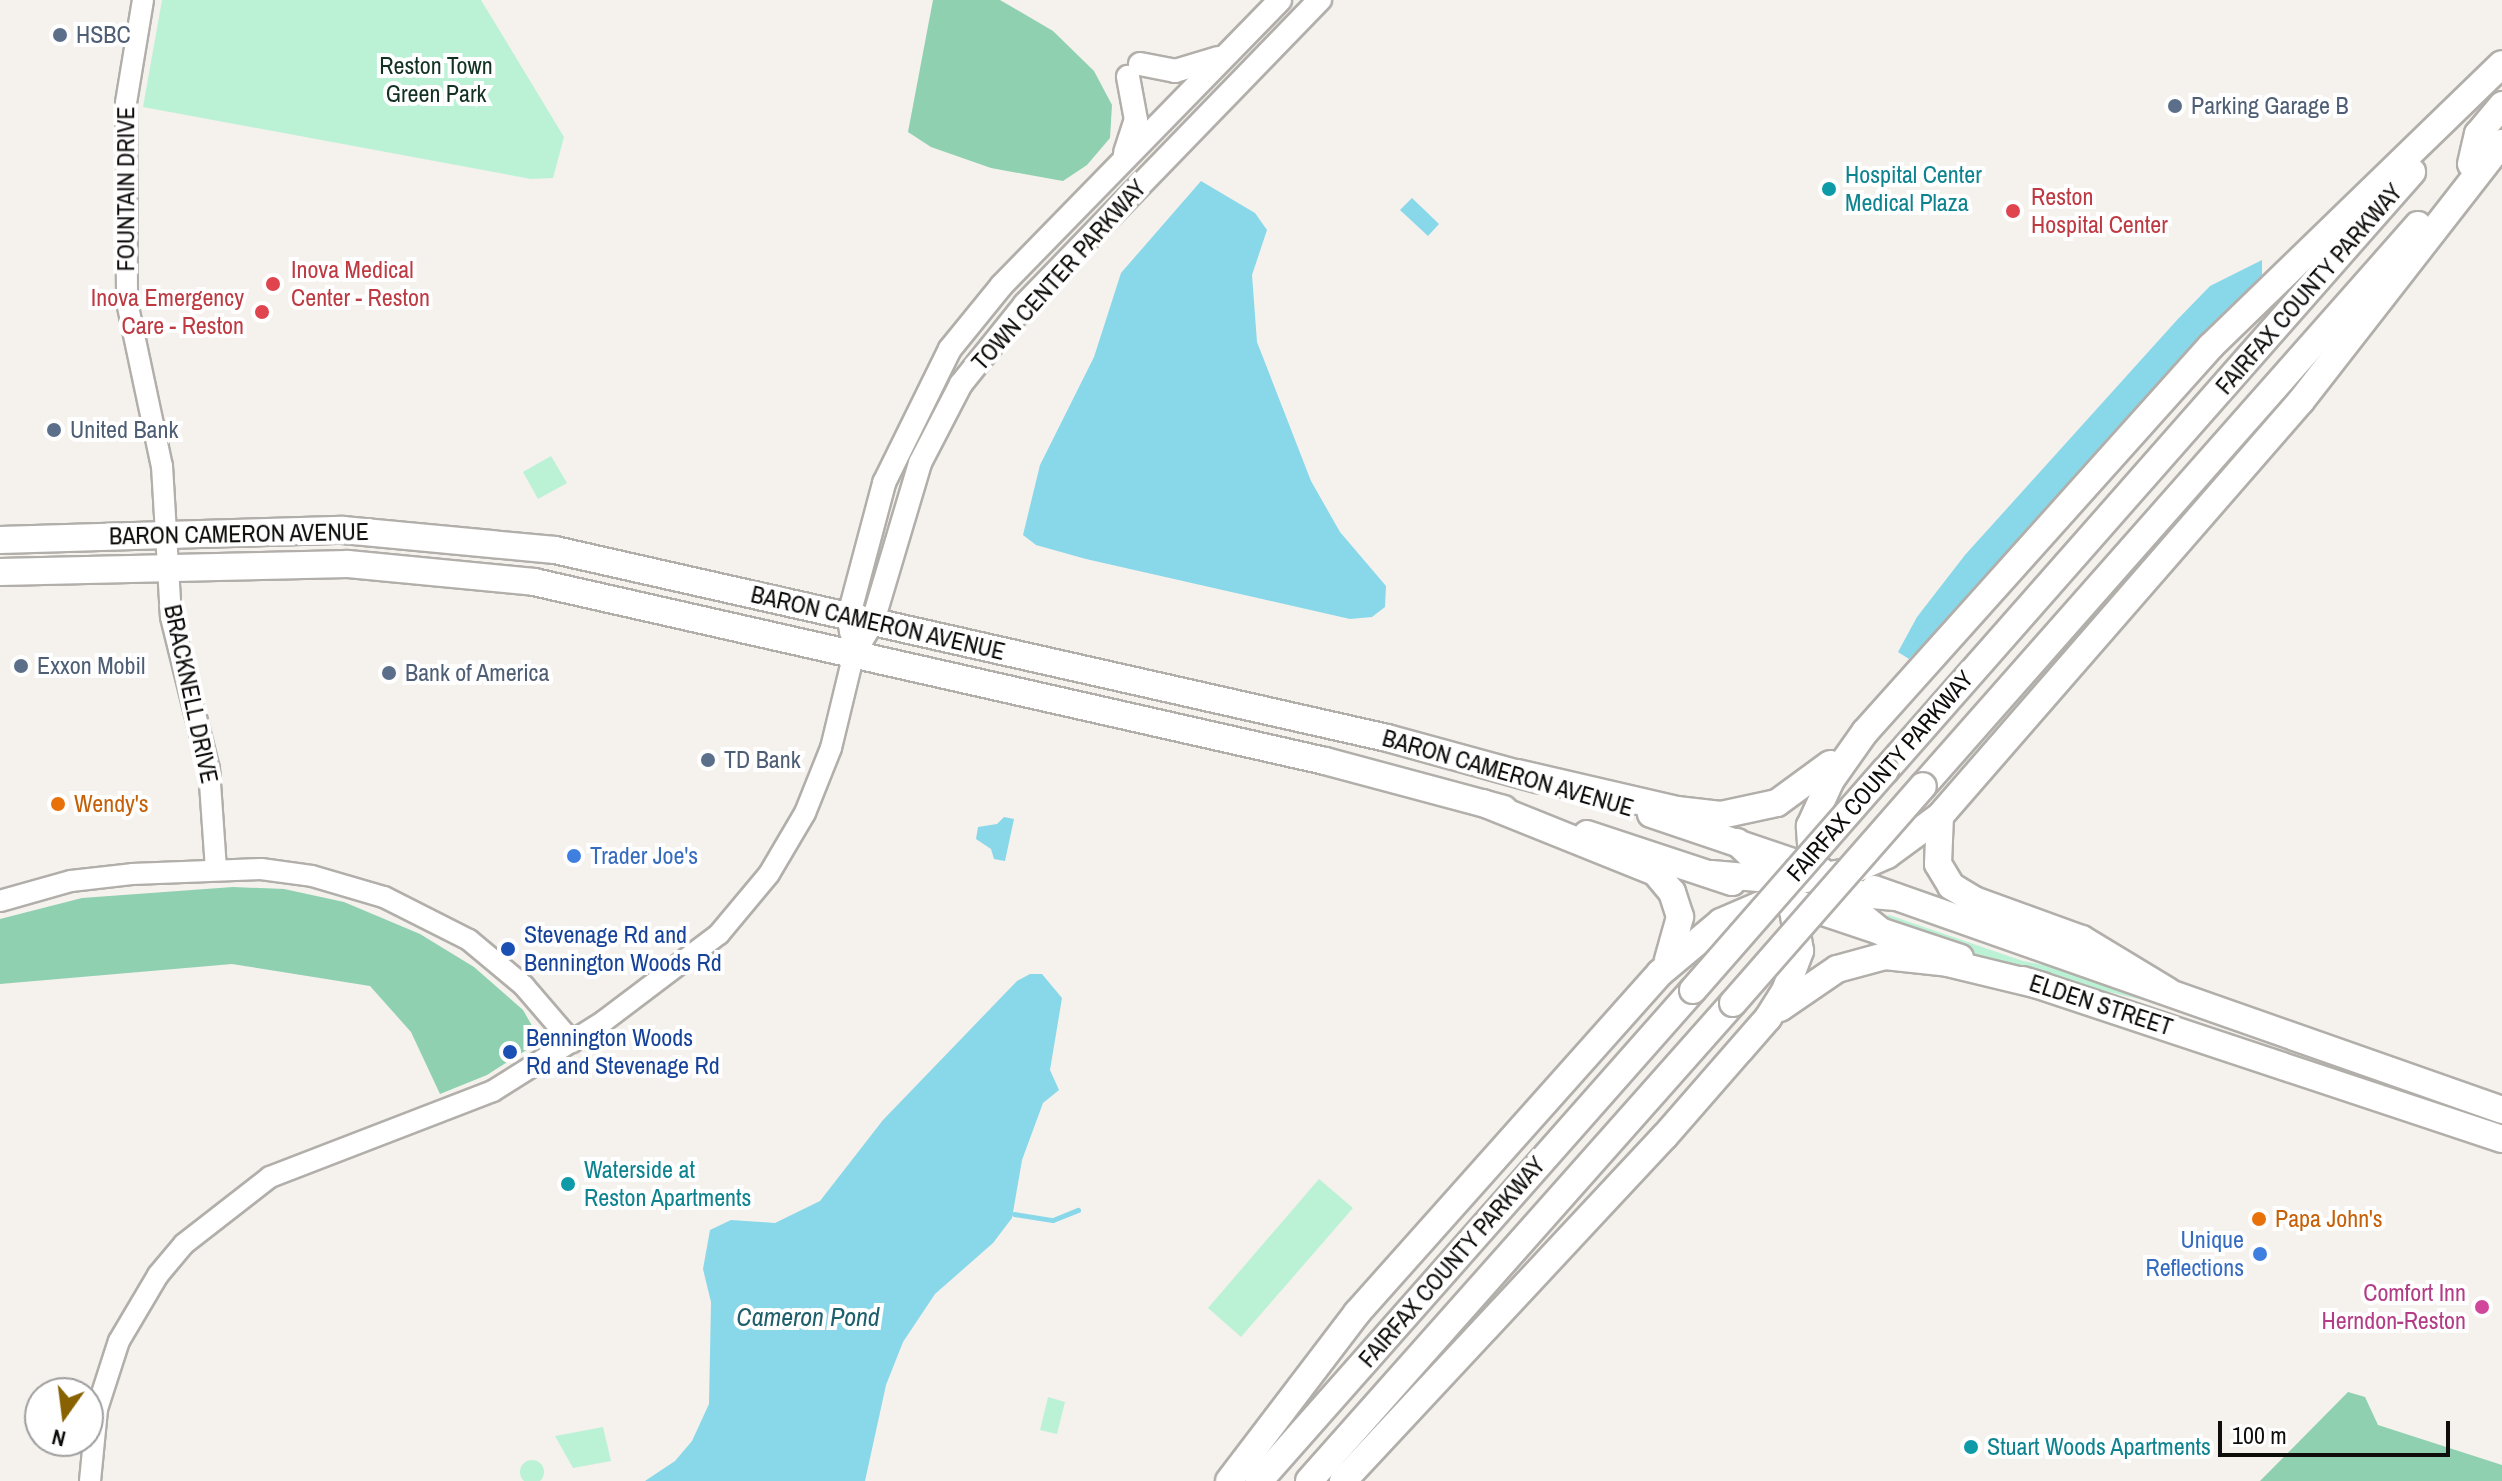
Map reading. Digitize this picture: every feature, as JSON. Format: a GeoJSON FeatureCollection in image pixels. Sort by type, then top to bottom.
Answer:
{"type":"FeatureCollection","features":[{"type":"Feature","properties":{"kind":"main road","name":"TOWN CENTER PARKWAY"},"geometry":{"type":"LineString","coordinates":[[854,653],[884,483],[934,375],[974,317],[1280,0]]}},
{"type":"Feature","properties":{"kind":"main road","name":"TOWN CENTER PARKWAY"},"geometry":{"type":"LineString","coordinates":[[861,618],[920,463],[961,384],[991,343],[1320,0]]}},
{"type":"Feature","properties":{"kind":"main road"},"geometry":{"type":"LineString","coordinates":[[1118,166],[1136,120],[1134,70],[1175,71],[1206,64],[1230,51]]}},
{"type":"Feature","properties":{"kind":"main road"},"geometry":{"type":"LineString","coordinates":[[1517,773],[1700,814],[1743,813],[1777,803],[1807,785],[1865,732],[2211,346],[2502,64]]}},
{"type":"Feature","properties":{"kind":"main road","name":"FAIRFAX COUNTY PARKWAY"},"geometry":{"type":"LineString","coordinates":[[1259,1481],[2502,70]]}},
{"type":"Feature","properties":{"kind":"main road"},"geometry":{"type":"LineString","coordinates":[[2471,164],[2478,134],[2502,105]]}},
{"type":"Feature","properties":{"kind":"main road","name":"FAIRFAX COUNTY PARKWAY"},"geometry":{"type":"LineString","coordinates":[[1309,1481],[2502,130]]}},
{"type":"Feature","properties":{"kind":"main road"},"geometry":{"type":"LineString","coordinates":[[1229,1481],[1342,1331],[1660,973],[1721,922],[1780,893],[1887,855],[1940,816],[2301,401],[2502,143]]}},
{"type":"Feature","properties":{"kind":"main road","name":"BARON CAMERON AVENUE"},"geometry":{"type":"LineString","coordinates":[[0,540],[343,530],[460,537],[555,550],[1387,738],[1517,773],[1737,842]]}},
{"type":"Feature","properties":{"kind":"main road","name":"BARON CAMERON AVENUE"},"geometry":{"type":"LineString","coordinates":[[0,572],[348,564],[488,576],[583,591],[1483,803],[1780,893]]}},
{"type":"Feature","properties":{"kind":"main road"},"geometry":{"type":"LineString","coordinates":[[1865,732],[1812,815],[1808,838],[1826,879],[1883,933]]}},
{"type":"Feature","properties":{"kind":"main road"},"geometry":{"type":"LineString","coordinates":[[1483,803],[1641,863],[1664,880],[1678,904],[1681,928],[1660,973]]}},
{"type":"Feature","properties":{"kind":"main road"},"geometry":{"type":"LineString","coordinates":[[1940,816],[1938,864],[1951,886],[1974,900],[2082,939],[2168,991]]}},
{"type":"Feature","properties":{"kind":"main road"},"geometry":{"type":"LineString","coordinates":[[1343,1481],[1768,1018],[1793,977],[1800,951],[1780,893],[1737,842]]}},
{"type":"Feature","properties":{"kind":"main road","name":"ELDEN STREET"},"geometry":{"type":"LineString","coordinates":[[1737,842],[1826,879],[1896,897],[2502,1110]]}},
{"type":"Feature","properties":{"kind":"main road","name":"ELDEN STREET"},"geometry":{"type":"LineString","coordinates":[[1780,893],[1883,933],[2502,1139]]}},
{"type":"Feature","properties":{"kind":"main road"},"geometry":{"type":"LineString","coordinates":[[1768,1018],[1837,969],[1885,956],[1948,963],[2042,986]]}},
{"type":"Feature","properties":{"kind":"street","name":"FOUNTAIN DRIVE"},"geometry":{"type":"LineString","coordinates":[[143,0],[126,103],[126,279],[137,368],[162,466],[168,566]]}},
{"type":"Feature","properties":{"kind":"street","name":"BRACKNELL DRIVE"},"geometry":{"type":"LineString","coordinates":[[168,566],[177,649],[209,769],[216,869]]}},
{"type":"Feature","properties":{"kind":"street"},"geometry":{"type":"LineString","coordinates":[[90,1481],[97,1409],[119,1341],[158,1275],[209,1220],[270,1177],[456,1109],[572,1042],[691,959],[748,902],[793,835],[819,781],[854,653]]}},
{"type":"Feature","properties":{"kind":"street"},"geometry":{"type":"LineString","coordinates":[[0,901],[71,881],[216,869],[312,876],[384,897],[436,921],[506,970],[572,1042]]}},
{"type":"Feature","properties":{"kind":"green space","name":"Reston Town Green Park"},"geometry":{"type":"Polygon","coordinates":[[[162,0],[481,0],[564,137],[553,178],[531,179],[143,107],[162,0]]]}},
{"type":"Feature","properties":{"kind":"green space"},"geometry":{"type":"Polygon","coordinates":[[[933,0],[1000,0],[1053,31],[1094,71],[1112,105],[1110,138],[1087,165],[1063,181],[991,168],[931,147],[908,132],[933,0]]]}},
{"type":"Feature","properties":{"kind":"green space"},"geometry":{"type":"Polygon","coordinates":[[[551,456],[567,483],[538,499],[523,472],[551,456]]]}},
{"type":"Feature","properties":{"kind":"green space"},"geometry":{"type":"Polygon","coordinates":[[[233,887],[284,889],[344,902],[420,934],[474,967],[523,1010],[535,1031],[531,1047],[487,1075],[440,1094],[411,1032],[370,986],[232,964],[0,984],[0,919],[82,898],[233,887]]]}},
{"type":"Feature","properties":{"kind":"green space"},"geometry":{"type":"Polygon","coordinates":[[[1889,915],[2023,961],[2079,972],[2143,1000],[2021,971],[1885,925],[1882,920],[1889,915]]]}},
{"type":"Feature","properties":{"kind":"green space"},"geometry":{"type":"Polygon","coordinates":[[[1319,1179],[1353,1208],[1241,1337],[1208,1308],[1319,1179]]]}},
{"type":"Feature","properties":{"kind":"green space"},"geometry":{"type":"Polygon","coordinates":[[[2348,1392],[2365,1397],[2378,1425],[2502,1465],[2502,1481],[2260,1481],[2348,1392]]]}},
{"type":"Feature","properties":{"kind":"green space"},"geometry":{"type":"Polygon","coordinates":[[[1048,1397],[1065,1402],[1057,1434],[1040,1430],[1048,1397]]]}},
{"type":"Feature","properties":{"kind":"green space"},"geometry":{"type":"Polygon","coordinates":[[[603,1427],[611,1461],[573,1468],[555,1436],[603,1427]]]}},
{"type":"Feature","properties":{"kind":"green space"},"geometry":{"type":"Polygon","coordinates":[[[532,1460],[541,1463],[544,1472],[541,1481],[532,1484],[523,1481],[520,1472],[523,1463],[532,1460]]]}},
{"type":"Feature","properties":{"kind":"water"},"geometry":{"type":"Polygon","coordinates":[[[1201,181],[1255,213],[1267,230],[1252,275],[1257,342],[1311,481],[1340,532],[1386,586],[1385,607],[1372,617],[1350,619],[1086,559],[1036,545],[1023,535],[1040,465],[1094,357],[1121,273],[1201,181]]]}},
{"type":"Feature","properties":{"kind":"water"},"geometry":{"type":"Polygon","coordinates":[[[1412,198],[1439,224],[1428,236],[1400,210],[1412,198]]]}},
{"type":"Feature","properties":{"kind":"water"},"geometry":{"type":"Polygon","coordinates":[[[2262,260],[2262,275],[2179,359],[1975,591],[1909,659],[1898,652],[1917,617],[1965,555],[2177,320],[2210,286],[2262,260]]]}},
{"type":"Feature","properties":{"kind":"water"},"geometry":{"type":"Polygon","coordinates":[[[1004,817],[1014,819],[1005,861],[994,859],[991,849],[976,839],[978,827],[997,824],[1004,817]]]}},
{"type":"Feature","properties":{"kind":"water","name":"Cameron Pond"},"geometry":{"type":"Polygon","coordinates":[[[1030,974],[1042,974],[1062,998],[1050,1070],[1059,1090],[1043,1103],[1022,1160],[1012,1218],[993,1243],[935,1294],[903,1342],[886,1385],[865,1481],[645,1481],[675,1461],[692,1441],[709,1404],[711,1302],[703,1269],[710,1230],[731,1220],[775,1223],[820,1201],[883,1120],[1017,981],[1030,974]]]}},
{"type":"Feature","properties":{"kind":"waterway"},"geometry":{"type":"LineString","coordinates":[[1014,1214],[1053,1220],[1078,1210]]}},
{"type":"Feature","properties":{"kind":"place","name":"HSBC"},"geometry":{"type":"Point","coordinates":[60,35]}},
{"type":"Feature","properties":{"kind":"place","name":"Parking Garage B"},"geometry":{"type":"Point","coordinates":[2175,106]}},
{"type":"Feature","properties":{"kind":"place","name":"Hospital Center Medical Plaza"},"geometry":{"type":"Point","coordinates":[1829,189]}},
{"type":"Feature","properties":{"kind":"place","name":"Reston Hospital Center"},"geometry":{"type":"Point","coordinates":[2013,211]}},
{"type":"Feature","properties":{"kind":"place","name":"Inova Medical Center - Reston"},"geometry":{"type":"Point","coordinates":[273,284]}},
{"type":"Feature","properties":{"kind":"place","name":"Inova Emergency Care - Reston"},"geometry":{"type":"Point","coordinates":[262,312]}},
{"type":"Feature","properties":{"kind":"place","name":"United Bank"},"geometry":{"type":"Point","coordinates":[54,430]}},
{"type":"Feature","properties":{"kind":"place","name":"Exxon Mobil"},"geometry":{"type":"Point","coordinates":[21,666]}},
{"type":"Feature","properties":{"kind":"place","name":"Bank of America"},"geometry":{"type":"Point","coordinates":[389,673]}},
{"type":"Feature","properties":{"kind":"place","name":"TD Bank"},"geometry":{"type":"Point","coordinates":[708,760]}},
{"type":"Feature","properties":{"kind":"place","name":"Wendy's"},"geometry":{"type":"Point","coordinates":[58,804]}},
{"type":"Feature","properties":{"kind":"place","name":"Trader Joe's"},"geometry":{"type":"Point","coordinates":[574,856]}},
{"type":"Feature","properties":{"kind":"place","name":"Stevenage Rd and Bennington Woods Rd"},"geometry":{"type":"Point","coordinates":[508,949]}},
{"type":"Feature","properties":{"kind":"place","name":"Bennington Woods Rd and Stevenage Rd"},"geometry":{"type":"Point","coordinates":[510,1052]}},
{"type":"Feature","properties":{"kind":"place","name":"Waterside at Reston Apartments"},"geometry":{"type":"Point","coordinates":[568,1184]}},
{"type":"Feature","properties":{"kind":"place","name":"Papa John's"},"geometry":{"type":"Point","coordinates":[2259,1219]}},
{"type":"Feature","properties":{"kind":"place","name":"Unique Reflections"},"geometry":{"type":"Point","coordinates":[2260,1254]}},
{"type":"Feature","properties":{"kind":"place","name":"Comfort Inn Herndon-Reston"},"geometry":{"type":"Point","coordinates":[2482,1307]}},
{"type":"Feature","properties":{"kind":"place","name":"Stuart Woods Apartments"},"geometry":{"type":"Point","coordinates":[1971,1447]}}]}
